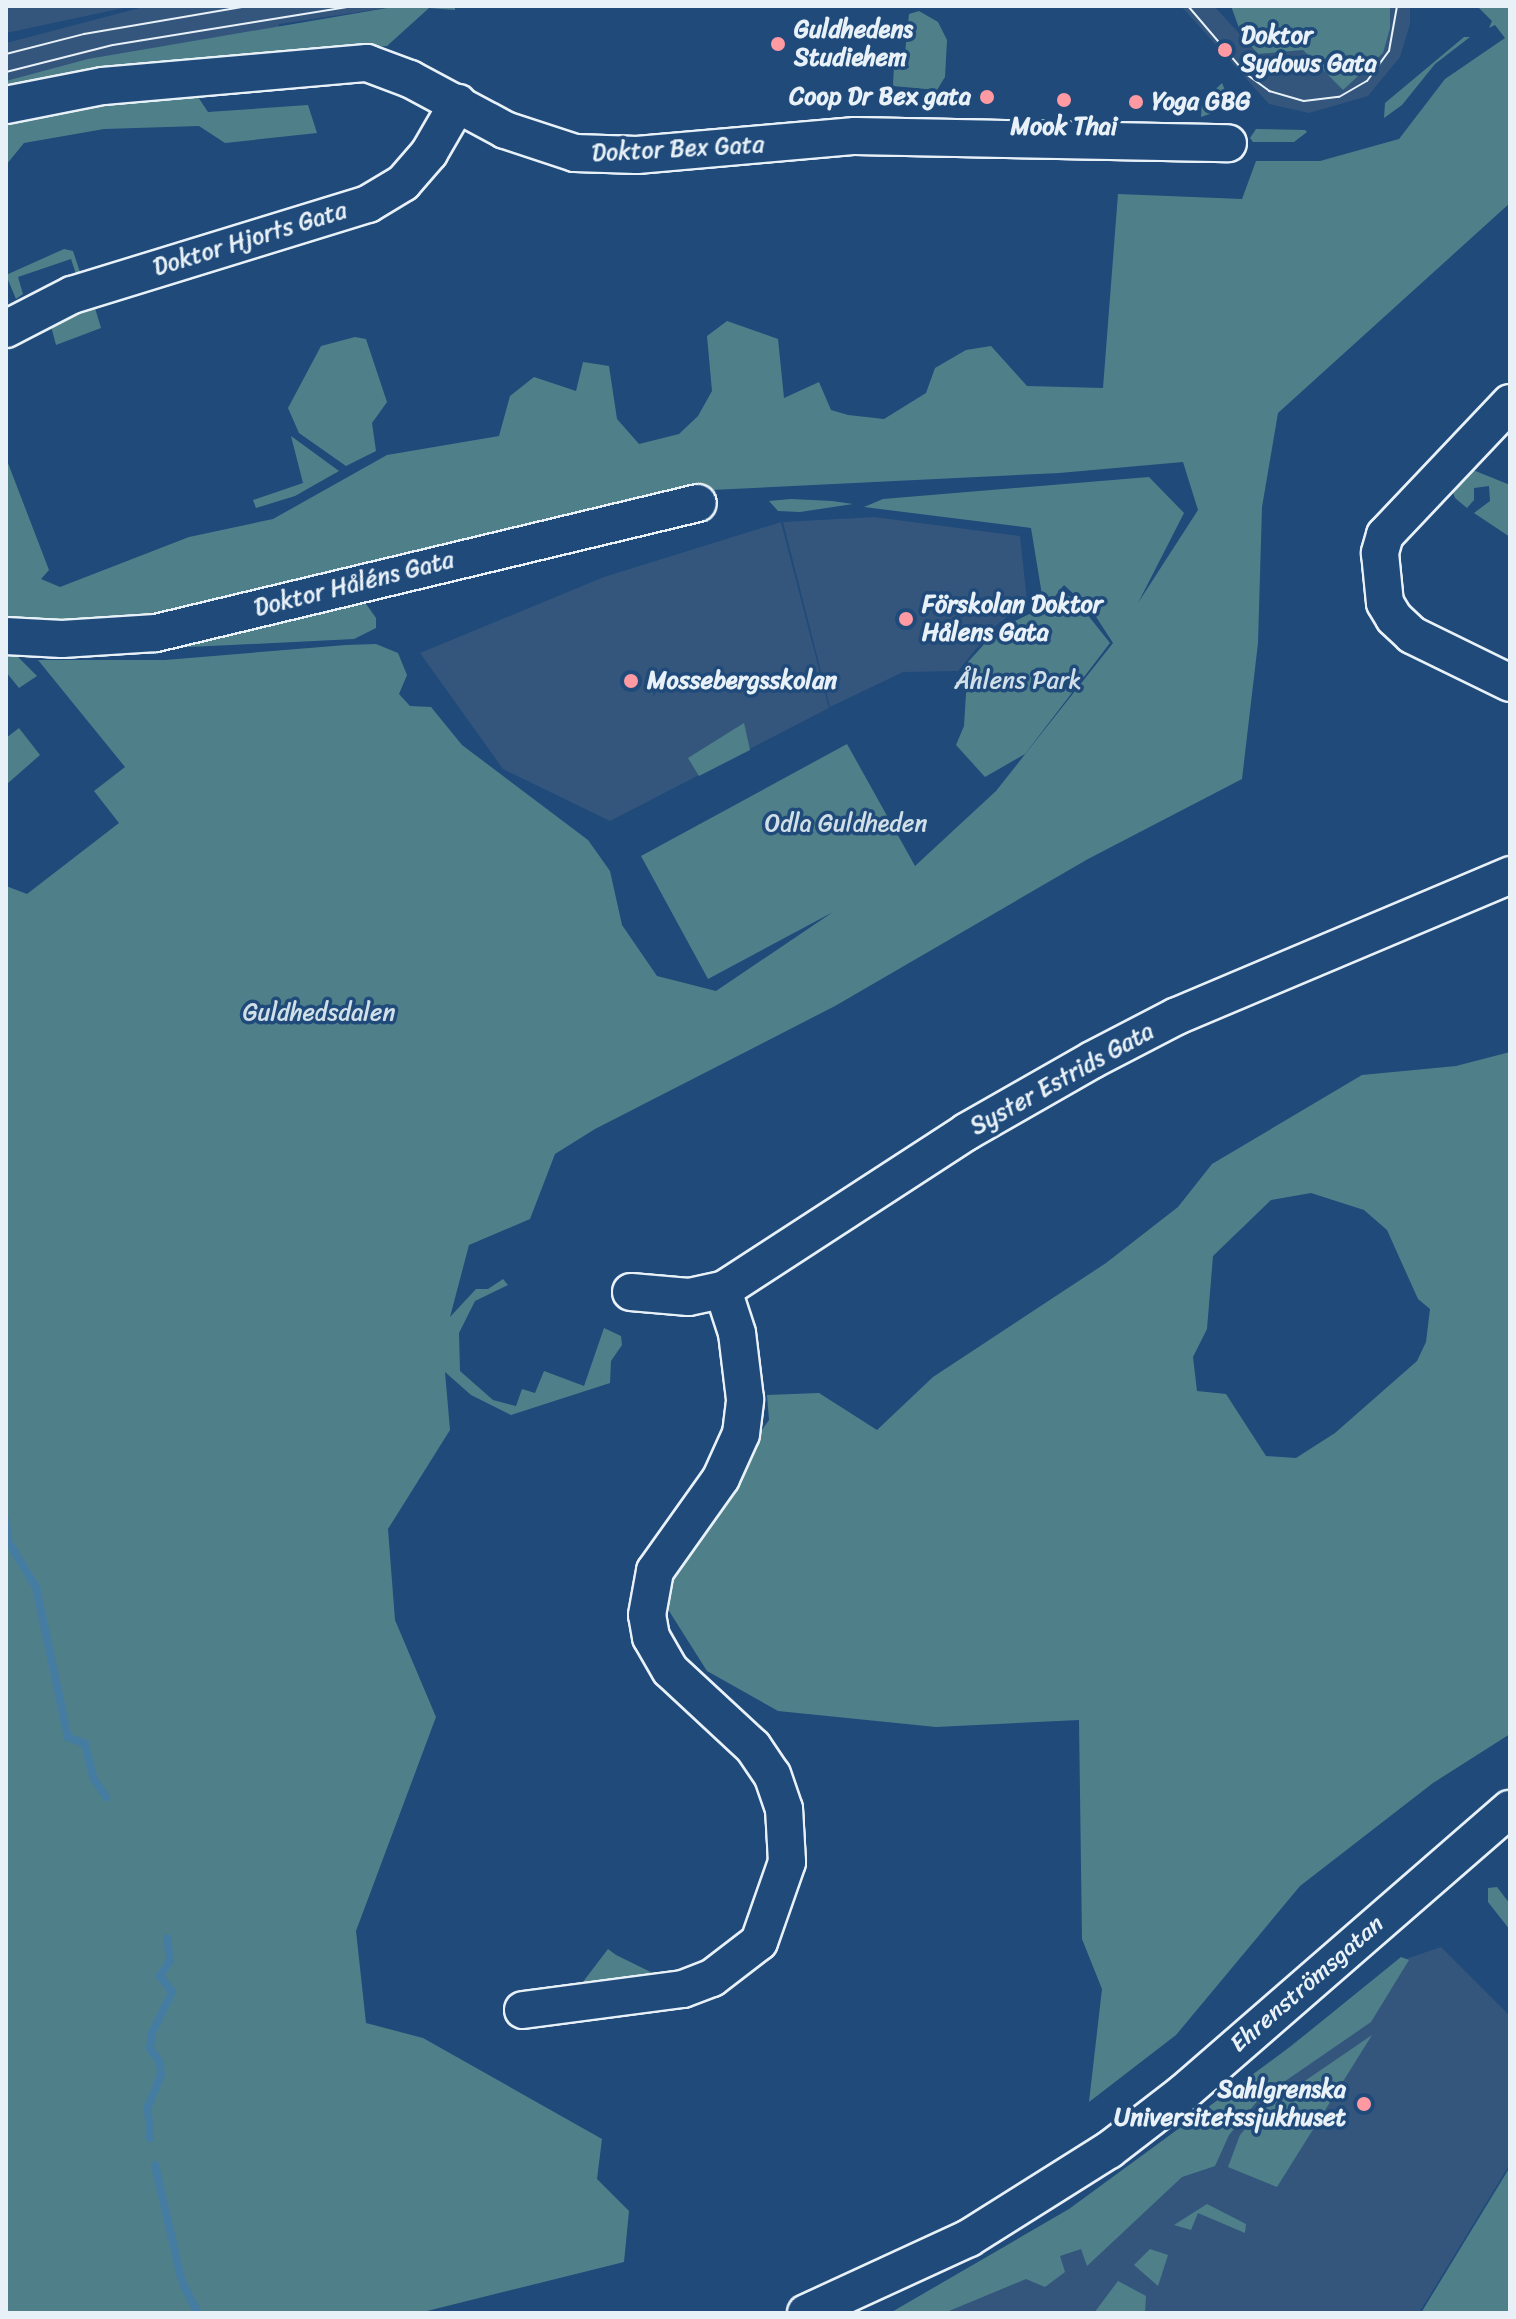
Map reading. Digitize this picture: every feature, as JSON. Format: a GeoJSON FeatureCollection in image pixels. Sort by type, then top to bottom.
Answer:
{"type":"FeatureCollection","features":[{"type":"Feature","properties":{"kind":"street","name":"Doktor Bex Gata"},"geometry":{"type":"LineString","coordinates":[[6,105],[103,86],[347,63],[388,69],[505,130],[575,153],[599,155],[855,136],[1228,143]]}},
{"type":"Feature","properties":{"kind":"street","name":"Doktor Hjorts Gata"},"geometry":{"type":"LineString","coordinates":[[6,329],[72,295],[368,204],[403,183],[429,153],[458,103]]}},
{"type":"Feature","properties":{"kind":"street"},"geometry":{"type":"LineString","coordinates":[[1510,403],[1385,535],[1380,553],[1385,603],[1394,618],[1412,635],[1510,683]]}},
{"type":"Feature","properties":{"kind":"street","name":"Doktor Håléns Gata"},"geometry":{"type":"LineString","coordinates":[[6,636],[62,639],[156,633],[698,503]]}},
{"type":"Feature","properties":{"kind":"street","name":"Syster Estrids Gata"},"geometry":{"type":"LineString","coordinates":[[631,1292],[689,1297],[723,1290],[966,1132],[1092,1060],[1177,1016],[1510,875]]}},
{"type":"Feature","properties":{"kind":"street"},"geometry":{"type":"LineString","coordinates":[[523,2010],[683,1989],[712,1978],[759,1942],[787,1862],[784,1809],[772,1775],[753,1747],[670,1670],[651,1637],[647,1615],[655,1571],[721,1478],[741,1434],[745,1399],[737,1333],[723,1290]]}},
{"type":"Feature","properties":{"kind":"street","name":"Ehrenströmsgatan"},"geometry":{"type":"LineString","coordinates":[[806,2313],[969,2238],[1109,2150],[1183,2093],[1510,1809]]}},
{"type":"Feature","properties":{"kind":"shaded area"},"geometry":{"type":"Polygon","coordinates":[[[6,6],[133,6],[6,33],[6,6]]]}},
{"type":"Feature","properties":{"kind":"shaded area"},"geometry":{"type":"Polygon","coordinates":[[[147,6],[399,6],[279,24],[282,53],[6,99],[6,43],[147,6]]]}},
{"type":"Feature","properties":{"kind":"shaded area"},"geometry":{"type":"Polygon","coordinates":[[[1181,6],[1214,6],[1258,54],[1303,50],[1343,90],[1390,28],[1390,6],[1410,6],[1410,24],[1400,57],[1368,96],[1309,113],[1269,104],[1181,6]]]}},
{"type":"Feature","properties":{"kind":"shaded area","name":"Förskolan Doktor Hålens Gata"},"geometry":{"type":"Polygon","coordinates":[[[874,517],[1020,536],[1027,601],[993,628],[958,671],[903,672],[830,707],[783,522],[874,517]]]}},
{"type":"Feature","properties":{"kind":"shaded area","name":"Mossebergsskolan"},"geometry":{"type":"Polygon","coordinates":[[[781,522],[829,708],[610,821],[503,769],[420,653],[604,577],[781,522]]]}},
{"type":"Feature","properties":{"kind":"shaded area","name":"Sahlgrenska Universitetssjukhuset"},"geometry":{"type":"Polygon","coordinates":[[[1441,1947],[1510,2016],[1510,2164],[1419,2313],[901,2313],[1050,2232],[1400,1961],[1441,1947]]]}},
{"type":"Feature","properties":{"kind":"green space"},"geometry":{"type":"Polygon","coordinates":[[[399,6],[455,6],[455,10],[429,8],[387,46],[241,57],[6,93],[6,81],[88,59],[399,6]]]}},
{"type":"Feature","properties":{"kind":"green space"},"geometry":{"type":"Polygon","coordinates":[[[1231,6],[1390,6],[1390,28],[1383,53],[1343,90],[1303,50],[1258,54],[1242,36],[1231,6]]]}},
{"type":"Feature","properties":{"kind":"green space","name":"Guldhedsdalen"},"geometry":{"type":"Polygon","coordinates":[[[1477,6],[1510,6],[1510,203],[1278,413],[1262,507],[1258,643],[1242,779],[1088,859],[835,1006],[595,1129],[555,1154],[530,1219],[469,1245],[450,1317],[476,1289],[488,1289],[503,1279],[508,1285],[475,1301],[459,1333],[460,1371],[493,1400],[516,1406],[522,1389],[535,1393],[544,1371],[584,1386],[604,1328],[621,1336],[622,1345],[611,1361],[610,1383],[511,1415],[471,1395],[445,1372],[450,1430],[388,1529],[395,1620],[436,1717],[356,1931],[366,2023],[423,2038],[602,2139],[597,2179],[629,2211],[624,2262],[419,2313],[6,2313],[6,886],[27,894],[119,823],[94,791],[125,767],[38,660],[165,660],[376,644],[398,653],[407,675],[399,694],[410,706],[431,707],[462,745],[588,840],[610,871],[622,925],[657,976],[716,991],[833,912],[708,979],[641,856],[847,744],[915,866],[996,791],[1113,643],[1093,612],[1064,585],[1048,605],[1067,595],[1075,599],[1110,643],[1025,754],[985,777],[956,745],[964,726],[968,662],[998,629],[1044,607],[1031,528],[864,507],[883,499],[1149,477],[1184,513],[1138,603],[1198,510],[1183,462],[1059,473],[711,490],[175,618],[6,628],[6,458],[49,570],[41,579],[60,587],[189,537],[273,519],[387,455],[499,436],[510,396],[534,377],[576,391],[583,362],[609,366],[617,419],[639,444],[679,434],[698,416],[712,391],[707,336],[727,321],[778,339],[784,398],[819,382],[831,410],[848,415],[884,419],[926,393],[935,368],[966,350],[991,346],[1027,386],[1103,388],[1118,194],[1242,199],[1256,161],[1320,161],[1399,139],[1445,79],[1505,38],[1495,25],[1489,28],[1492,21],[1477,6]]]}},
{"type":"Feature","properties":{"kind":"green space"},"geometry":{"type":"Polygon","coordinates":[[[919,11],[938,22],[947,40],[945,77],[937,90],[893,86],[894,64],[904,63],[909,14],[919,11]]]}},
{"type":"Feature","properties":{"kind":"green space"},"geometry":{"type":"Polygon","coordinates":[[[1464,37],[1470,37],[1435,64],[1402,105],[1384,118],[1385,103],[1464,37]]]}},
{"type":"Feature","properties":{"kind":"green space"},"geometry":{"type":"Polygon","coordinates":[[[1222,83],[1228,97],[1215,112],[1201,117],[1202,102],[1222,83]]]}},
{"type":"Feature","properties":{"kind":"green space"},"geometry":{"type":"Polygon","coordinates":[[[181,95],[198,97],[208,112],[308,105],[317,133],[225,143],[199,126],[104,129],[24,143],[6,165],[6,125],[70,108],[181,95]]]}},
{"type":"Feature","properties":{"kind":"green space"},"geometry":{"type":"Polygon","coordinates":[[[1256,129],[1307,132],[1294,142],[1253,142],[1250,138],[1256,129]]]}},
{"type":"Feature","properties":{"kind":"green space"},"geometry":{"type":"Polygon","coordinates":[[[64,249],[73,251],[81,275],[77,277],[71,259],[18,277],[23,294],[16,299],[6,275],[64,249]]]}},
{"type":"Feature","properties":{"kind":"green space"},"geometry":{"type":"Polygon","coordinates":[[[95,308],[101,328],[56,345],[51,326],[95,308]]]}},
{"type":"Feature","properties":{"kind":"green space"},"geometry":{"type":"Polygon","coordinates":[[[355,337],[366,339],[387,402],[372,423],[376,451],[346,466],[299,433],[288,408],[321,346],[355,337]]]}},
{"type":"Feature","properties":{"kind":"green space"},"geometry":{"type":"Polygon","coordinates":[[[291,436],[339,471],[295,496],[256,508],[253,500],[303,483],[291,436]]]}},
{"type":"Feature","properties":{"kind":"green space"},"geometry":{"type":"Polygon","coordinates":[[[1473,470],[1510,485],[1510,537],[1474,513],[1490,501],[1489,486],[1474,488],[1474,500],[1467,508],[1455,498],[1451,487],[1473,470]]]}},
{"type":"Feature","properties":{"kind":"green space"},"geometry":{"type":"Polygon","coordinates":[[[791,499],[853,504],[800,512],[778,511],[769,501],[791,499]]]}},
{"type":"Feature","properties":{"kind":"green space"},"geometry":{"type":"Polygon","coordinates":[[[364,601],[376,618],[376,628],[354,639],[109,651],[364,601]]]}},
{"type":"Feature","properties":{"kind":"green space"},"geometry":{"type":"Polygon","coordinates":[[[6,655],[17,656],[37,676],[19,688],[6,672],[6,655]]]}},
{"type":"Feature","properties":{"kind":"green space"},"geometry":{"type":"Polygon","coordinates":[[[744,723],[750,750],[699,776],[688,758],[744,723]]]}},
{"type":"Feature","properties":{"kind":"green space"},"geometry":{"type":"Polygon","coordinates":[[[19,728],[40,755],[7,784],[6,738],[19,728]]]}},
{"type":"Feature","properties":{"kind":"green space"},"geometry":{"type":"Polygon","coordinates":[[[1510,1052],[1510,1734],[1433,1783],[1300,1886],[1176,2035],[1089,2102],[1102,1989],[1082,1939],[1079,1720],[936,1727],[778,1711],[707,1671],[652,1584],[769,1420],[767,1395],[819,1393],[877,1430],[933,1377],[1106,1263],[1178,1207],[1212,1164],[1362,1075],[1456,1066],[1510,1052]],[[1311,1193],[1271,1200],[1213,1256],[1207,1329],[1193,1357],[1197,1391],[1226,1394],[1266,1456],[1296,1458],[1335,1433],[1417,1361],[1426,1342],[1430,1309],[1418,1299],[1387,1230],[1364,1210],[1311,1193]]]}},
{"type":"Feature","properties":{"kind":"green space"},"geometry":{"type":"Polygon","coordinates":[[[1497,1887],[1510,1904],[1510,1930],[1488,1902],[1488,1888],[1497,1887]]]}},
{"type":"Feature","properties":{"kind":"green space"},"geometry":{"type":"Polygon","coordinates":[[[608,1949],[616,1955],[665,1979],[576,1991],[608,1949]]]}},
{"type":"Feature","properties":{"kind":"green space"},"geometry":{"type":"Polygon","coordinates":[[[1401,1957],[1409,1960],[1371,2022],[1259,2099],[1229,2135],[1215,2166],[1182,2177],[1087,2266],[1081,2249],[1060,2256],[1065,2272],[1045,2287],[1026,2279],[944,2313],[890,2313],[1069,2209],[1290,2047],[1401,1957]]]}},
{"type":"Feature","properties":{"kind":"green space"},"geometry":{"type":"Polygon","coordinates":[[[1372,2035],[1277,2187],[1228,2167],[1240,2135],[1261,2111],[1372,2035]]]}},
{"type":"Feature","properties":{"kind":"green space"},"geometry":{"type":"Polygon","coordinates":[[[1510,2167],[1510,2313],[1421,2313],[1510,2167]]]}},
{"type":"Feature","properties":{"kind":"green space"},"geometry":{"type":"Polygon","coordinates":[[[1207,2204],[1246,2224],[1245,2233],[1198,2213],[1191,2230],[1174,2225],[1207,2204]]]}},
{"type":"Feature","properties":{"kind":"green space"},"geometry":{"type":"Polygon","coordinates":[[[1150,2249],[1168,2255],[1158,2286],[1134,2265],[1150,2249]]]}},
{"type":"Feature","properties":{"kind":"green space"},"geometry":{"type":"Polygon","coordinates":[[[1118,2281],[1146,2296],[1145,2313],[1094,2313],[1118,2281]]]}},
{"type":"Feature","properties":{"kind":"waterway"},"geometry":{"type":"LineString","coordinates":[[6,1520],[8,1541],[36,1587],[68,1737],[85,1744],[94,1779],[106,1797]]}},
{"type":"Feature","properties":{"kind":"waterway"},"geometry":{"type":"LineString","coordinates":[[150,2138],[148,2107],[161,2075],[160,2063],[150,2048],[152,2033],[172,1992],[160,1976],[170,1961],[167,1938]]}},
{"type":"Feature","properties":{"kind":"waterway"},"geometry":{"type":"LineString","coordinates":[[155,2165],[181,2278]]}},
{"type":"Feature","properties":{"kind":"waterway"},"geometry":{"type":"LineString","coordinates":[[183,2284],[198,2313]]}},
{"type":"Feature","properties":{"kind":"tram line"},"geometry":{"type":"LineString","coordinates":[[6,54],[84,34],[248,6]]}},
{"type":"Feature","properties":{"kind":"tram line"},"geometry":{"type":"LineString","coordinates":[[6,72],[113,45],[355,6]]}},
{"type":"Feature","properties":{"kind":"tram line"},"geometry":{"type":"LineString","coordinates":[[1188,6],[1246,74],[1269,91],[1304,101],[1339,97],[1367,81],[1389,51],[1397,6]]}},
{"type":"Feature","properties":{"kind":"place","name":"Guldhedens Studiehem"},"geometry":{"type":"Point","coordinates":[778,44]}},
{"type":"Feature","properties":{"kind":"place","name":"Doktor Sydows Gata"},"geometry":{"type":"Point","coordinates":[1225,50]}},
{"type":"Feature","properties":{"kind":"place","name":"Coop Dr Bex gata"},"geometry":{"type":"Point","coordinates":[987,97]}},
{"type":"Feature","properties":{"kind":"place","name":"Mook Thai"},"geometry":{"type":"Point","coordinates":[1064,100]}},
{"type":"Feature","properties":{"kind":"place","name":"Yoga GBG"},"geometry":{"type":"Point","coordinates":[1136,102]}},
{"type":"Feature","properties":{"kind":"place","name":"Förskolan Doktor Hålens Gata"},"geometry":{"type":"Point","coordinates":[906,619]}},
{"type":"Feature","properties":{"kind":"place","name":"Mossebergsskolan"},"geometry":{"type":"Point","coordinates":[631,681]}},
{"type":"Feature","properties":{"kind":"place","name":"Sahlgrenska Universitetssjukhuset"},"geometry":{"type":"Point","coordinates":[1364,2104]}},
{"type":"Feature","properties":{"kind":"park label","name":"Åhlens Park"},"geometry":{"type":"Point","coordinates":[1018,681]}},
{"type":"Feature","properties":{"kind":"park label","name":"Odla Guldheden"},"geometry":{"type":"Point","coordinates":[846,824]}}]}
